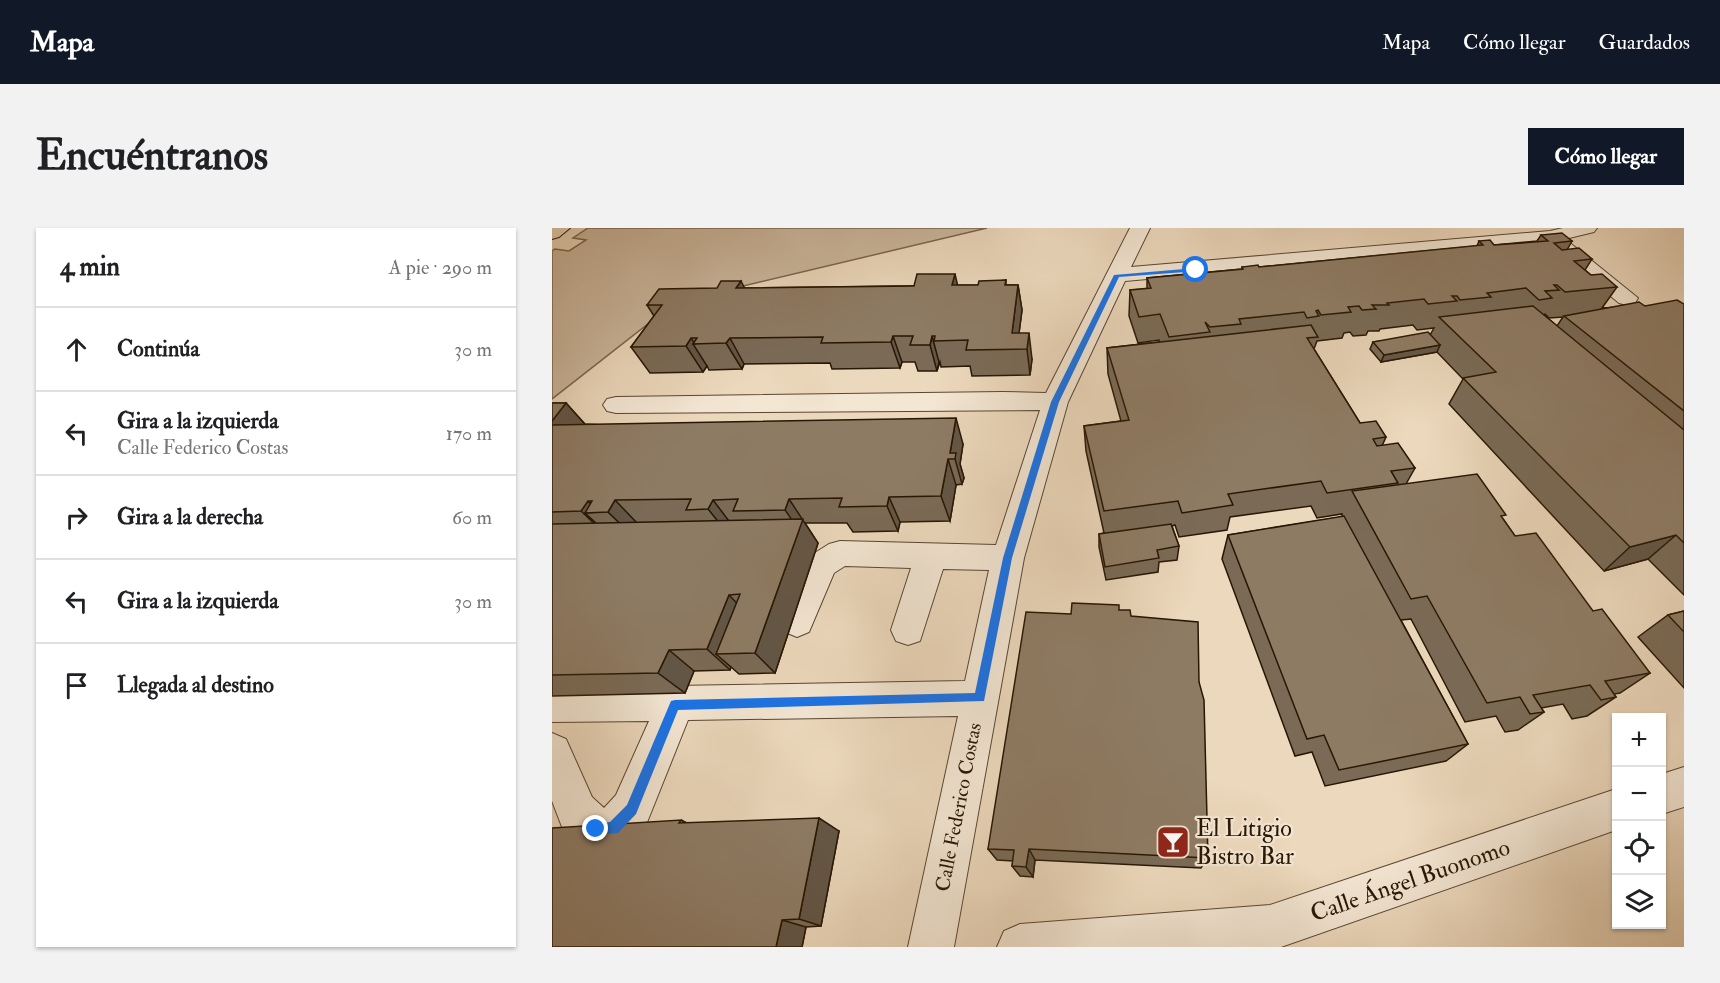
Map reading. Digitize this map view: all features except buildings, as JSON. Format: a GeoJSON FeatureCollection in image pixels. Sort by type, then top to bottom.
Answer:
{"type":"FeatureCollection","features":[{"type":"Feature","properties":{"kind":"highway"},"geometry":{"type":"LineString","coordinates":[[552,232],[560,228]]}},
{"type":"Feature","properties":{"kind":"street","name":"Calle Federico Costas"},"geometry":{"type":"LineString","coordinates":[[931,947],[1008,558],[1055,402],[1140,228]]}},
{"type":"Feature","properties":{"kind":"street"},"geometry":{"type":"LineString","coordinates":[[1117,275],[1160,280],[1232,266],[1550,237],[1587,228]]}},
{"type":"Feature","properties":{"kind":"street"},"geometry":{"type":"LineString","coordinates":[[1550,237],[1628,298]]}},
{"type":"Feature","properties":{"kind":"street"},"geometry":{"type":"LineString","coordinates":[[1232,266],[1244,288]]}},
{"type":"Feature","properties":{"kind":"street"},"geometry":{"type":"LineString","coordinates":[[616,405],[1003,400],[1055,402]]}},
{"type":"Feature","properties":{"kind":"street"},"geometry":{"type":"LineString","coordinates":[[797,622],[821,565],[840,553],[1008,558]]}},
{"type":"Feature","properties":{"kind":"street"},"geometry":{"type":"LineString","coordinates":[[908,630],[931,554]]}},
{"type":"Feature","properties":{"kind":"street"},"geometry":{"type":"LineString","coordinates":[[552,705],[675,705],[980,698]]}},
{"type":"Feature","properties":{"kind":"street"},"geometry":{"type":"LineString","coordinates":[[552,752],[577,812],[596,829],[613,829],[631,810],[675,705]]}},
{"type":"Feature","properties":{"kind":"street"},"geometry":{"type":"LineString","coordinates":[[1666,793],[1684,787]]}},
{"type":"Feature","properties":{"kind":"street","name":"Calle Ángel Buonomo"},"geometry":{"type":"LineString","coordinates":[[1020,947],[1270,928],[1612,812]]}},
{"type":"Feature","properties":{"kind":"shaded area"},"geometry":{"type":"Polygon","coordinates":[[[588,228],[987,228],[676,302],[552,399],[552,251],[555,249],[569,251],[586,240],[573,238],[588,228]]]}},
{"type":"Feature","properties":{"kind":"place","name":"El Litigio Bistro Bar"},"geometry":{"type":"Point","coordinates":[1173,842]}},
{"type":"Feature","properties":{"kind":"route"},"geometry":{"type":"LineString","coordinates":[[596,829],[613,829],[631,810],[675,705],[980,698],[1008,558],[1055,402],[1117,275],[1196,270]]}}]}
